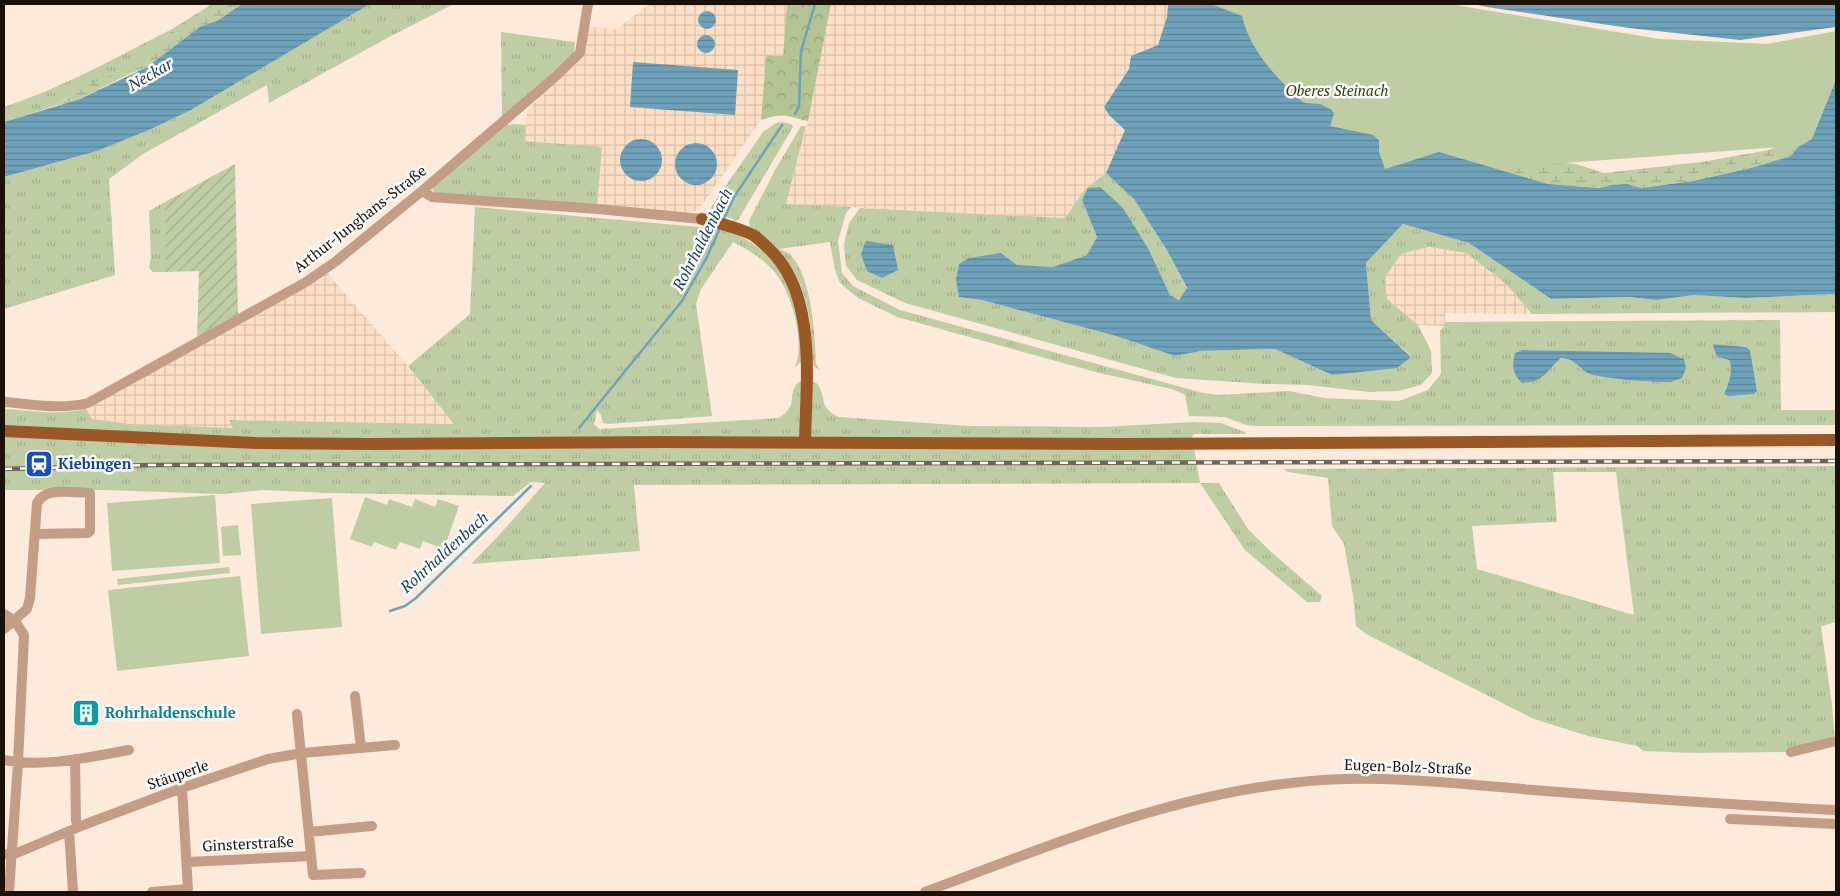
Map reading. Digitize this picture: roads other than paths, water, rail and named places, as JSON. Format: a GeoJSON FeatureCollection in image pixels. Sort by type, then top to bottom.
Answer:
{"type":"FeatureCollection","features":[{"type":"Feature","properties":{"kind":"main road"},"geometry":{"type":"LineString","coordinates":[[706,220],[733,227],[754,236],[778,256],[790,276],[803,317],[806,347],[805,443]]}},
{"type":"Feature","properties":{"kind":"main road"},"geometry":{"type":"LineString","coordinates":[[4,430],[256,443],[391,444],[1131,444],[1836,440]]}},
{"type":"Feature","properties":{"kind":"street","name":"Arthur-Junghans-Straße"},"geometry":{"type":"LineString","coordinates":[[4,402],[58,407],[73,407],[88,403],[306,282],[335,262],[422,191],[554,78],[580,53],[588,4]]}},
{"type":"Feature","properties":{"kind":"street"},"geometry":{"type":"LineString","coordinates":[[422,191],[432,197],[706,220]]}},
{"type":"Feature","properties":{"kind":"street"},"geometry":{"type":"LineString","coordinates":[[4,629],[27,609],[30,598],[37,503],[41,497],[48,493],[90,493],[90,531],[88,533],[35,534]]}},
{"type":"Feature","properties":{"kind":"street"},"geometry":{"type":"LineString","coordinates":[[4,614],[15,621],[24,635],[18,762],[8,855],[9,892]]}},
{"type":"Feature","properties":{"kind":"street"},"geometry":{"type":"LineString","coordinates":[[355,696],[361,748]]}},
{"type":"Feature","properties":{"kind":"street"},"geometry":{"type":"LineString","coordinates":[[297,714],[313,875],[361,873]]}},
{"type":"Feature","properties":{"kind":"street"},"geometry":{"type":"LineString","coordinates":[[1791,752],[1836,741]]}},
{"type":"Feature","properties":{"kind":"street","name":"Stäuperle"},"geometry":{"type":"LineString","coordinates":[[8,855],[182,788],[268,759],[302,753],[395,745]]}},
{"type":"Feature","properties":{"kind":"street"},"geometry":{"type":"LineString","coordinates":[[4,760],[18,762],[75,759],[129,750]]}},
{"type":"Feature","properties":{"kind":"street"},"geometry":{"type":"LineString","coordinates":[[75,759],[76,821]]}},
{"type":"Feature","properties":{"kind":"street","name":"Eugen-Bolz-Straße"},"geometry":{"type":"LineString","coordinates":[[925,892],[1081,834],[1176,805],[1251,788],[1327,779],[1399,779],[1652,799],[1836,810]]}},
{"type":"Feature","properties":{"kind":"street"},"geometry":{"type":"LineString","coordinates":[[152,892],[188,889],[182,788]]}},
{"type":"Feature","properties":{"kind":"street"},"geometry":{"type":"LineString","coordinates":[[1730,819],[1836,824]]}},
{"type":"Feature","properties":{"kind":"street"},"geometry":{"type":"LineString","coordinates":[[309,832],[372,826]]}},
{"type":"Feature","properties":{"kind":"street"},"geometry":{"type":"LineString","coordinates":[[69,831],[73,892]]}},
{"type":"Feature","properties":{"kind":"street","name":"Ginsterstraße"},"geometry":{"type":"LineString","coordinates":[[187,862],[311,856]]}},
{"type":"Feature","properties":{"kind":"water","name":"Neckar"},"geometry":{"type":"Polygon","coordinates":[[[242,4],[370,4],[191,110],[149,130],[97,151],[4,177],[4,122],[80,99],[147,67],[201,26],[217,21],[242,4]]]}},
{"type":"Feature","properties":{"kind":"water"},"geometry":{"type":"Polygon","coordinates":[[[1168,4],[1211,4],[1242,16],[1251,41],[1258,53],[1284,85],[1304,103],[1320,104],[1332,110],[1334,114],[1330,126],[1373,135],[1379,140],[1379,152],[1385,169],[1439,152],[1548,184],[1599,188],[1627,184],[1641,188],[1693,181],[1751,168],[1791,156],[1798,147],[1812,139],[1836,80],[1836,294],[1745,298],[1694,295],[1656,300],[1628,297],[1551,299],[1469,243],[1403,224],[1366,263],[1371,320],[1411,357],[1397,368],[1332,375],[1275,349],[1201,351],[1175,356],[1116,336],[982,300],[959,297],[956,280],[959,264],[969,258],[1001,253],[1017,265],[1053,267],[1087,255],[1097,237],[1082,200],[1088,188],[1100,187],[1123,208],[1149,250],[1170,295],[1179,300],[1187,288],[1167,250],[1134,199],[1106,173],[1125,130],[1109,115],[1104,107],[1129,69],[1131,56],[1158,45],[1167,17],[1168,4]]]}},
{"type":"Feature","properties":{"kind":"water"},"geometry":{"type":"Polygon","coordinates":[[[1473,4],[1836,4],[1836,27],[1740,40],[1629,28],[1473,4]]]}},
{"type":"Feature","properties":{"kind":"water"},"geometry":{"type":"Polygon","coordinates":[[[707,11],[713,14],[716,20],[713,26],[707,29],[701,26],[698,20],[701,14],[707,11]]]}},
{"type":"Feature","properties":{"kind":"water"},"geometry":{"type":"Polygon","coordinates":[[[706,35],[712,38],[715,44],[712,50],[706,53],[700,50],[697,44],[700,38],[706,35]]]}},
{"type":"Feature","properties":{"kind":"water"},"geometry":{"type":"Polygon","coordinates":[[[633,62],[738,70],[735,115],[630,107],[633,62]]]}},
{"type":"Feature","properties":{"kind":"water"},"geometry":{"type":"Polygon","coordinates":[[[645,139],[653,142],[659,148],[662,160],[659,172],[653,178],[637,181],[629,178],[623,172],[620,156],[623,148],[629,142],[645,139]]]}},
{"type":"Feature","properties":{"kind":"water"},"geometry":{"type":"Polygon","coordinates":[[[700,143],[708,146],[714,152],[717,164],[714,176],[708,182],[692,185],[684,182],[678,176],[675,160],[678,152],[684,146],[700,143]]]}},
{"type":"Feature","properties":{"kind":"water"},"geometry":{"type":"Polygon","coordinates":[[[866,241],[893,245],[898,270],[882,278],[867,271],[861,254],[866,241]]]}},
{"type":"Feature","properties":{"kind":"water"},"geometry":{"type":"Polygon","coordinates":[[[1713,344],[1746,347],[1750,350],[1757,391],[1754,394],[1728,396],[1724,394],[1731,368],[1729,360],[1718,357],[1713,344]]]}},
{"type":"Feature","properties":{"kind":"water"},"geometry":{"type":"Polygon","coordinates":[[[1522,350],[1670,353],[1684,359],[1686,368],[1682,378],[1671,382],[1642,381],[1590,374],[1574,362],[1561,358],[1541,378],[1522,383],[1516,376],[1513,366],[1515,353],[1522,350]]]}},
{"type":"Feature","properties":{"kind":"waterway","name":"Rohrhaldenbach"},"geometry":{"type":"LineString","coordinates":[[795,114],[799,107],[801,51],[815,4]]}},
{"type":"Feature","properties":{"kind":"waterway","name":"Rohrhaldenbach"},"geometry":{"type":"LineString","coordinates":[[723,221],[734,197],[782,125]]}},
{"type":"Feature","properties":{"kind":"waterway","name":"Rohrhaldenbach"},"geometry":{"type":"LineString","coordinates":[[579,428],[682,301],[706,259],[720,228]]}},
{"type":"Feature","properties":{"kind":"waterway","name":"Rohrhaldenbach"},"geometry":{"type":"LineString","coordinates":[[390,611],[405,606],[416,598],[531,486]]}},
{"type":"Feature","properties":{"kind":"railway"},"geometry":{"type":"LineString","coordinates":[[4,469],[152,465],[1836,461]]}},
{"type":"Feature","properties":{"kind":"place","name":"Kiebingen"},"geometry":{"type":"Point","coordinates":[39,464]}},
{"type":"Feature","properties":{"kind":"place","name":"Rohrhaldenschule"},"geometry":{"type":"Point","coordinates":[86,713]}},
{"type":"Feature","properties":{"kind":"park label","name":"Oberes Steinach"},"geometry":{"type":"Point","coordinates":[1337,91]}}]}
